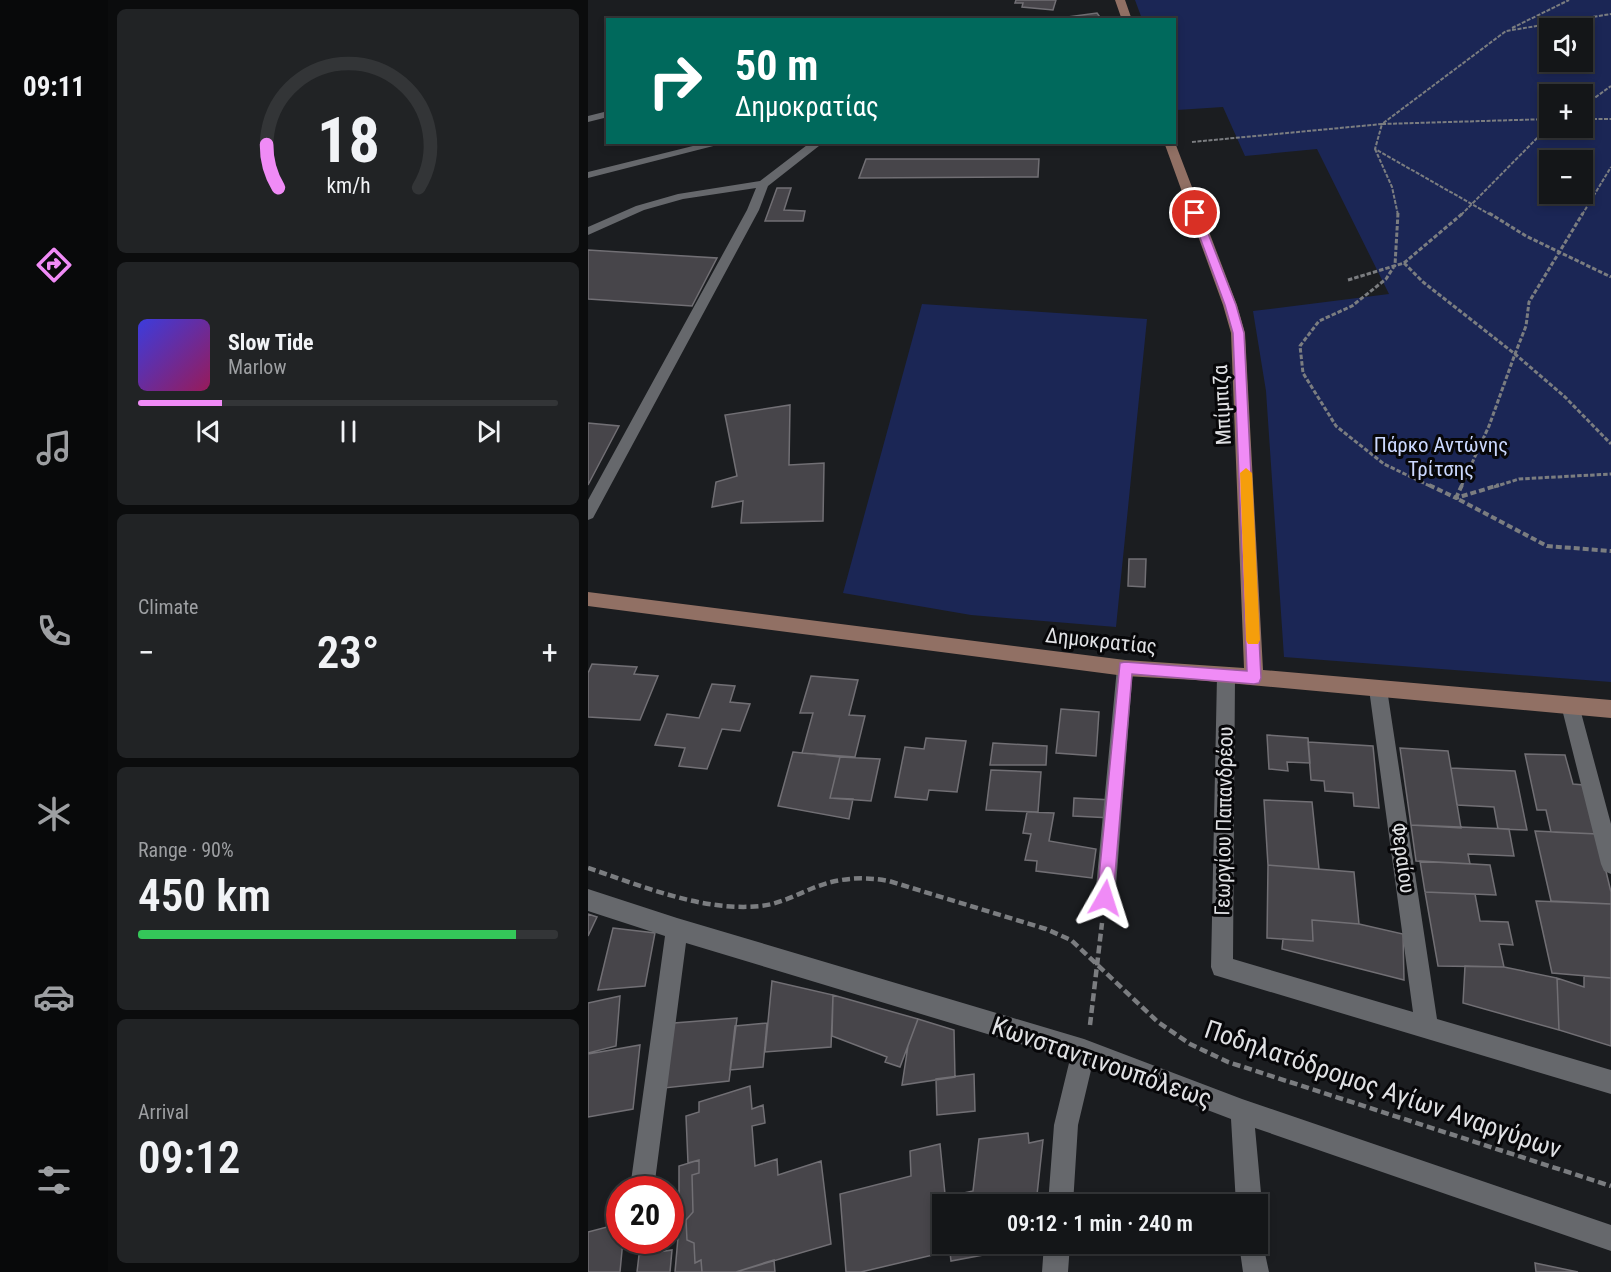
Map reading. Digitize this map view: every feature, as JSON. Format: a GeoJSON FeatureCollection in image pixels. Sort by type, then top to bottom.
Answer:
{"type":"FeatureCollection","features":[{"type":"Feature","properties":{"kind":"main road"},"geometry":{"type":"LineString","coordinates":[[1120,0],[1125,18]]}},
{"type":"Feature","properties":{"kind":"main road","name":"Μπίμπιζα"},"geometry":{"type":"LineString","coordinates":[[1170,144],[1230,305],[1238,333],[1254,678]]}},
{"type":"Feature","properties":{"kind":"main road","name":"Δημοκρατίας"},"geometry":{"type":"LineString","coordinates":[[588,599],[1125,668],[1611,709]]}},
{"type":"Feature","properties":{"kind":"street","name":"Γεωργίου Παπανδρέου"},"geometry":{"type":"LineString","coordinates":[[1226,676],[1222,967],[1428,1027]]}},
{"type":"Feature","properties":{"kind":"street","name":"Φεραίου"},"geometry":{"type":"LineString","coordinates":[[1378,689],[1428,1027]]}},
{"type":"Feature","properties":{"kind":"street"},"geometry":{"type":"LineString","coordinates":[[1570,705],[1611,864]]}},
{"type":"Feature","properties":{"kind":"street","name":"Κωνσταντινουπόλεως"},"geometry":{"type":"LineString","coordinates":[[588,900],[677,929],[1084,1051],[1242,1111],[1611,1238]]}},
{"type":"Feature","properties":{"kind":"street"},"geometry":{"type":"LineString","coordinates":[[644,1176],[677,929]]}},
{"type":"Feature","properties":{"kind":"street"},"geometry":{"type":"LineString","coordinates":[[1428,1027],[1611,1082]]}},
{"type":"Feature","properties":{"kind":"street"},"geometry":{"type":"LineString","coordinates":[[1061,1194],[1066,1125],[1084,1051]]}},
{"type":"Feature","properties":{"kind":"street"},"geometry":{"type":"LineString","coordinates":[[1242,1111],[1248,1194]]}},
{"type":"Feature","properties":{"kind":"street"},"geometry":{"type":"LineString","coordinates":[[1055,1272],[1056,1254]]}},
{"type":"Feature","properties":{"kind":"street"},"geometry":{"type":"LineString","coordinates":[[1253,1254],[1256,1272]]}},
{"type":"Feature","properties":{"kind":"lane"},"geometry":{"type":"LineString","coordinates":[[588,119],[606,114]]}},
{"type":"Feature","properties":{"kind":"lane"},"geometry":{"type":"LineString","coordinates":[[588,175],[716,144]]}},
{"type":"Feature","properties":{"kind":"lane"},"geometry":{"type":"LineString","coordinates":[[588,231],[640,208],[682,196],[763,184],[816,144]]}},
{"type":"Feature","properties":{"kind":"lane"},"geometry":{"type":"LineString","coordinates":[[588,514],[753,210],[763,184]]}},
{"type":"Feature","properties":{"kind":"lane"},"geometry":{"type":"LineString","coordinates":[[1105,898],[1125,668]]}},
{"type":"Feature","properties":{"kind":"path"},"geometry":{"type":"LineString","coordinates":[[1569,0],[1506,31],[1382,124],[1375,149],[1392,187],[1400,218],[1395,265],[1386,279],[1352,306],[1319,321],[1300,346],[1303,373],[1336,426],[1384,464],[1548,546],[1611,551]]}},
{"type":"Feature","properties":{"kind":"path"},"geometry":{"type":"LineString","coordinates":[[1506,31],[1611,14]]}},
{"type":"Feature","properties":{"kind":"path"},"geometry":{"type":"LineString","coordinates":[[1593,99],[1611,86]]}},
{"type":"Feature","properties":{"kind":"path"},"geometry":{"type":"LineString","coordinates":[[1176,142],[1382,124],[1539,119]]}},
{"type":"Feature","properties":{"kind":"path"},"geometry":{"type":"LineString","coordinates":[[1593,119],[1611,119]]}},
{"type":"Feature","properties":{"kind":"path"},"geometry":{"type":"LineString","coordinates":[[1348,280],[1404,263],[1474,204],[1539,136]]}},
{"type":"Feature","properties":{"kind":"path"},"geometry":{"type":"LineString","coordinates":[[1375,149],[1526,236],[1611,277]]}},
{"type":"Feature","properties":{"kind":"path"},"geometry":{"type":"LineString","coordinates":[[1456,498],[1489,426],[1526,326],[1529,302],[1611,167]]}},
{"type":"Feature","properties":{"kind":"path"},"geometry":{"type":"LineString","coordinates":[[1404,263],[1423,282],[1515,354],[1565,397],[1611,444]]}},
{"type":"Feature","properties":{"kind":"path"},"geometry":{"type":"LineString","coordinates":[[1456,498],[1519,479],[1611,474]]}},
{"type":"Feature","properties":{"kind":"path","name":"Ποδηλατόδρομος Αγίων Αναργύρων"},"geometry":{"type":"LineString","coordinates":[[588,868],[712,905],[735,907],[764,906],[831,882],[849,878],[866,877],[889,880],[1046,929],[1071,940],[1097,962],[1158,1022],[1190,1044],[1228,1062],[1611,1186]]}},
{"type":"Feature","properties":{"kind":"path"},"geometry":{"type":"LineString","coordinates":[[1084,1051],[1091,1019],[1105,898]]}},
{"type":"Feature","properties":{"kind":"green space","name":"Πάρκο Αντώνης Τρίτσης"},"geometry":{"type":"Polygon","coordinates":[[[1135,0],[1611,0],[1611,682],[1284,657],[1266,391],[1253,311],[1389,294],[1317,149],[1245,156],[1223,107],[1177,110],[1176,18],[1142,18],[1135,0]]]}},
{"type":"Feature","properties":{"kind":"green space"},"geometry":{"type":"Polygon","coordinates":[[[922,304],[1147,319],[1116,627],[971,615],[843,593],[922,304]]]}},
{"type":"Feature","properties":{"kind":"building"},"geometry":{"type":"Polygon","coordinates":[[[1016,0],[1056,0],[1053,10],[1022,7],[1023,3],[1015,3],[1016,0]]]}},
{"type":"Feature","properties":{"kind":"building"},"geometry":{"type":"Polygon","coordinates":[[[1097,13],[1101,18],[1060,18],[1097,13]]]}},
{"type":"Feature","properties":{"kind":"building"},"geometry":{"type":"Polygon","coordinates":[[[866,159],[1039,159],[1038,177],[859,178],[866,159]]]}},
{"type":"Feature","properties":{"kind":"building"},"geometry":{"type":"Polygon","coordinates":[[[777,188],[791,188],[784,210],[805,211],[803,221],[765,221],[777,188]]]}},
{"type":"Feature","properties":{"kind":"building"},"geometry":{"type":"Polygon","coordinates":[[[588,250],[717,258],[692,306],[588,299],[588,250]]]}},
{"type":"Feature","properties":{"kind":"building"},"geometry":{"type":"Polygon","coordinates":[[[790,405],[789,465],[824,463],[823,521],[741,523],[743,501],[712,507],[716,482],[737,476],[725,415],[790,405]]]}},
{"type":"Feature","properties":{"kind":"building"},"geometry":{"type":"Polygon","coordinates":[[[588,423],[619,426],[588,485],[588,423]]]}},
{"type":"Feature","properties":{"kind":"building"},"geometry":{"type":"Polygon","coordinates":[[[1129,559],[1146,559],[1145,587],[1128,586],[1129,559]]]}},
{"type":"Feature","properties":{"kind":"building"},"geometry":{"type":"Polygon","coordinates":[[[592,664],[637,667],[634,674],[658,676],[640,720],[588,717],[588,673],[592,664]]]}},
{"type":"Feature","properties":{"kind":"building"},"geometry":{"type":"Polygon","coordinates":[[[811,676],[858,680],[849,715],[865,716],[855,757],[802,753],[813,713],[800,713],[811,676]]]}},
{"type":"Feature","properties":{"kind":"building"},"geometry":{"type":"Polygon","coordinates":[[[712,684],[735,686],[730,702],[750,704],[740,731],[722,729],[707,769],[679,766],[685,748],[655,745],[667,714],[699,718],[712,684]]]}},
{"type":"Feature","properties":{"kind":"building"},"geometry":{"type":"Polygon","coordinates":[[[1061,709],[1099,712],[1096,756],[1056,753],[1061,709]]]}},
{"type":"Feature","properties":{"kind":"building"},"geometry":{"type":"Polygon","coordinates":[[[1267,735],[1308,738],[1310,763],[1287,762],[1288,771],[1269,769],[1267,735]]]}},
{"type":"Feature","properties":{"kind":"building"},"geometry":{"type":"Polygon","coordinates":[[[926,738],[966,741],[957,792],[929,790],[927,800],[895,797],[905,747],[924,749],[926,738]]]}},
{"type":"Feature","properties":{"kind":"building"},"geometry":{"type":"Polygon","coordinates":[[[1308,742],[1373,746],[1379,808],[1354,806],[1353,793],[1325,791],[1324,781],[1311,780],[1308,742]]]}},
{"type":"Feature","properties":{"kind":"building"},"geometry":{"type":"Polygon","coordinates":[[[993,743],[1047,746],[1046,765],[990,765],[993,743]]]}},
{"type":"Feature","properties":{"kind":"building"},"geometry":{"type":"Polygon","coordinates":[[[1400,748],[1448,751],[1461,828],[1411,825],[1400,748]]]}},
{"type":"Feature","properties":{"kind":"building"},"geometry":{"type":"Polygon","coordinates":[[[793,752],[840,757],[830,798],[853,799],[849,819],[778,806],[793,752]]]}},
{"type":"Feature","properties":{"kind":"building"},"geometry":{"type":"Polygon","coordinates":[[[1525,754],[1565,755],[1573,784],[1584,785],[1597,834],[1551,832],[1546,810],[1537,810],[1525,754]]]}},
{"type":"Feature","properties":{"kind":"building"},"geometry":{"type":"Polygon","coordinates":[[[840,757],[880,759],[871,801],[830,798],[840,757]]]}},
{"type":"Feature","properties":{"kind":"building"},"geometry":{"type":"Polygon","coordinates":[[[1451,768],[1515,771],[1527,830],[1498,829],[1494,807],[1457,805],[1451,768]]]}},
{"type":"Feature","properties":{"kind":"building"},"geometry":{"type":"Polygon","coordinates":[[[991,770],[1041,772],[1038,812],[986,810],[991,770]]]}},
{"type":"Feature","properties":{"kind":"building"},"geometry":{"type":"Polygon","coordinates":[[[1074,798],[1113,800],[1112,818],[1073,816],[1074,798]]]}},
{"type":"Feature","properties":{"kind":"building"},"geometry":{"type":"Polygon","coordinates":[[[1264,800],[1312,802],[1319,869],[1268,865],[1264,800]]]}},
{"type":"Feature","properties":{"kind":"building"},"geometry":{"type":"Polygon","coordinates":[[[1027,812],[1054,813],[1049,841],[1096,849],[1092,878],[1036,871],[1037,861],[1025,860],[1031,834],[1023,833],[1027,812]]]}},
{"type":"Feature","properties":{"kind":"building"},"geometry":{"type":"Polygon","coordinates":[[[1411,825],[1509,829],[1514,856],[1468,854],[1470,864],[1416,861],[1411,825]]]}},
{"type":"Feature","properties":{"kind":"building"},"geometry":{"type":"Polygon","coordinates":[[[1535,831],[1597,834],[1611,892],[1611,904],[1551,901],[1535,831]]]}},
{"type":"Feature","properties":{"kind":"building"},"geometry":{"type":"Polygon","coordinates":[[[1420,861],[1490,865],[1496,895],[1425,892],[1420,861]]]}},
{"type":"Feature","properties":{"kind":"building"},"geometry":{"type":"Polygon","coordinates":[[[1268,865],[1354,872],[1359,924],[1312,920],[1313,941],[1267,938],[1268,865]]]}},
{"type":"Feature","properties":{"kind":"building"},"geometry":{"type":"Polygon","coordinates":[[[1425,892],[1475,894],[1480,921],[1508,922],[1513,945],[1499,944],[1504,967],[1438,966],[1425,892]]]}},
{"type":"Feature","properties":{"kind":"building"},"geometry":{"type":"Polygon","coordinates":[[[1536,901],[1611,904],[1611,978],[1552,973],[1536,901]]]}},
{"type":"Feature","properties":{"kind":"building"},"geometry":{"type":"Polygon","coordinates":[[[588,914],[597,917],[588,936],[588,914]]]}},
{"type":"Feature","properties":{"kind":"building"},"geometry":{"type":"Polygon","coordinates":[[[1312,920],[1359,924],[1403,934],[1404,980],[1282,949],[1283,939],[1313,941],[1312,920]]]}},
{"type":"Feature","properties":{"kind":"building"},"geometry":{"type":"Polygon","coordinates":[[[613,928],[655,933],[645,986],[598,990],[613,928]]]}},
{"type":"Feature","properties":{"kind":"building"},"geometry":{"type":"Polygon","coordinates":[[[1465,966],[1504,967],[1557,978],[1559,1030],[1463,1003],[1465,966]]]}},
{"type":"Feature","properties":{"kind":"building"},"geometry":{"type":"Polygon","coordinates":[[[1584,976],[1611,978],[1611,1046],[1559,1030],[1557,978],[1584,987],[1584,976]]]}},
{"type":"Feature","properties":{"kind":"building"},"geometry":{"type":"Polygon","coordinates":[[[772,981],[833,995],[831,1047],[765,1052],[772,981]]]}},
{"type":"Feature","properties":{"kind":"building"},"geometry":{"type":"Polygon","coordinates":[[[833,995],[918,1019],[900,1067],[885,1062],[887,1057],[832,1036],[833,995]]]}},
{"type":"Feature","properties":{"kind":"building"},"geometry":{"type":"Polygon","coordinates":[[[620,996],[616,1046],[588,1053],[588,1003],[620,996]]]}},
{"type":"Feature","properties":{"kind":"building"},"geometry":{"type":"Polygon","coordinates":[[[737,1018],[729,1081],[664,1088],[674,1023],[737,1018]]]}},
{"type":"Feature","properties":{"kind":"building"},"geometry":{"type":"Polygon","coordinates":[[[918,1019],[954,1030],[955,1077],[902,1085],[908,1046],[918,1019]]]}},
{"type":"Feature","properties":{"kind":"building"},"geometry":{"type":"Polygon","coordinates":[[[767,1023],[763,1067],[730,1070],[735,1026],[767,1023]]]}},
{"type":"Feature","properties":{"kind":"building"},"geometry":{"type":"Polygon","coordinates":[[[640,1045],[633,1109],[588,1117],[588,1054],[640,1045]]]}},
{"type":"Feature","properties":{"kind":"building"},"geometry":{"type":"Polygon","coordinates":[[[974,1074],[975,1111],[937,1115],[936,1079],[974,1074]]]}},
{"type":"Feature","properties":{"kind":"building"},"geometry":{"type":"Polygon","coordinates":[[[750,1086],[752,1109],[763,1105],[765,1123],[752,1126],[755,1166],[777,1159],[778,1175],[821,1161],[831,1244],[736,1272],[702,1272],[701,1260],[695,1263],[694,1243],[687,1240],[686,1220],[693,1212],[692,1175],[699,1173],[699,1160],[688,1163],[686,1116],[699,1112],[699,1102],[750,1086]]]}},
{"type":"Feature","properties":{"kind":"building"},"geometry":{"type":"Polygon","coordinates":[[[1028,1133],[1029,1143],[1043,1140],[1037,1194],[959,1194],[973,1191],[979,1139],[1028,1133]]]}},
{"type":"Feature","properties":{"kind":"building"},"geometry":{"type":"Polygon","coordinates":[[[940,1144],[945,1194],[932,1194],[932,1254],[937,1254],[861,1272],[846,1272],[840,1194],[911,1176],[910,1151],[940,1144]]]}},
{"type":"Feature","properties":{"kind":"building"},"geometry":{"type":"Polygon","coordinates":[[[699,1160],[699,1173],[692,1175],[693,1212],[686,1220],[687,1240],[694,1243],[695,1263],[701,1260],[702,1272],[675,1272],[677,1254],[684,1254],[684,1176],[679,1176],[679,1166],[699,1160]]]}},
{"type":"Feature","properties":{"kind":"building"},"geometry":{"type":"Polygon","coordinates":[[[606,1227],[606,1254],[622,1254],[620,1272],[588,1272],[588,1232],[606,1227]]]}},
{"type":"Feature","properties":{"kind":"building"},"geometry":{"type":"Polygon","coordinates":[[[672,1254],[670,1272],[637,1272],[639,1255],[672,1254]]]}},
{"type":"Feature","properties":{"kind":"building"},"geometry":{"type":"Polygon","coordinates":[[[950,1254],[989,1254],[951,1261],[950,1254]]]}},
{"type":"Feature","properties":{"kind":"building"},"geometry":{"type":"Polygon","coordinates":[[[774,1260],[775,1272],[736,1272],[767,1262],[774,1260]]]}},
{"type":"Feature","properties":{"kind":"building"},"geometry":{"type":"Polygon","coordinates":[[[1535,1263],[1578,1272],[1536,1272],[1535,1263]]]}},
{"type":"Feature","properties":{"kind":"slow traffic"},"geometry":{"type":"LineString","coordinates":[[1246,473],[1253,640]]}},
{"type":"Feature","properties":{"kind":"route"},"geometry":{"type":"LineString","coordinates":[[1105,898],[1125,668],[1254,678],[1246,462],[1238,333],[1230,305],[1195,213]]}}]}
